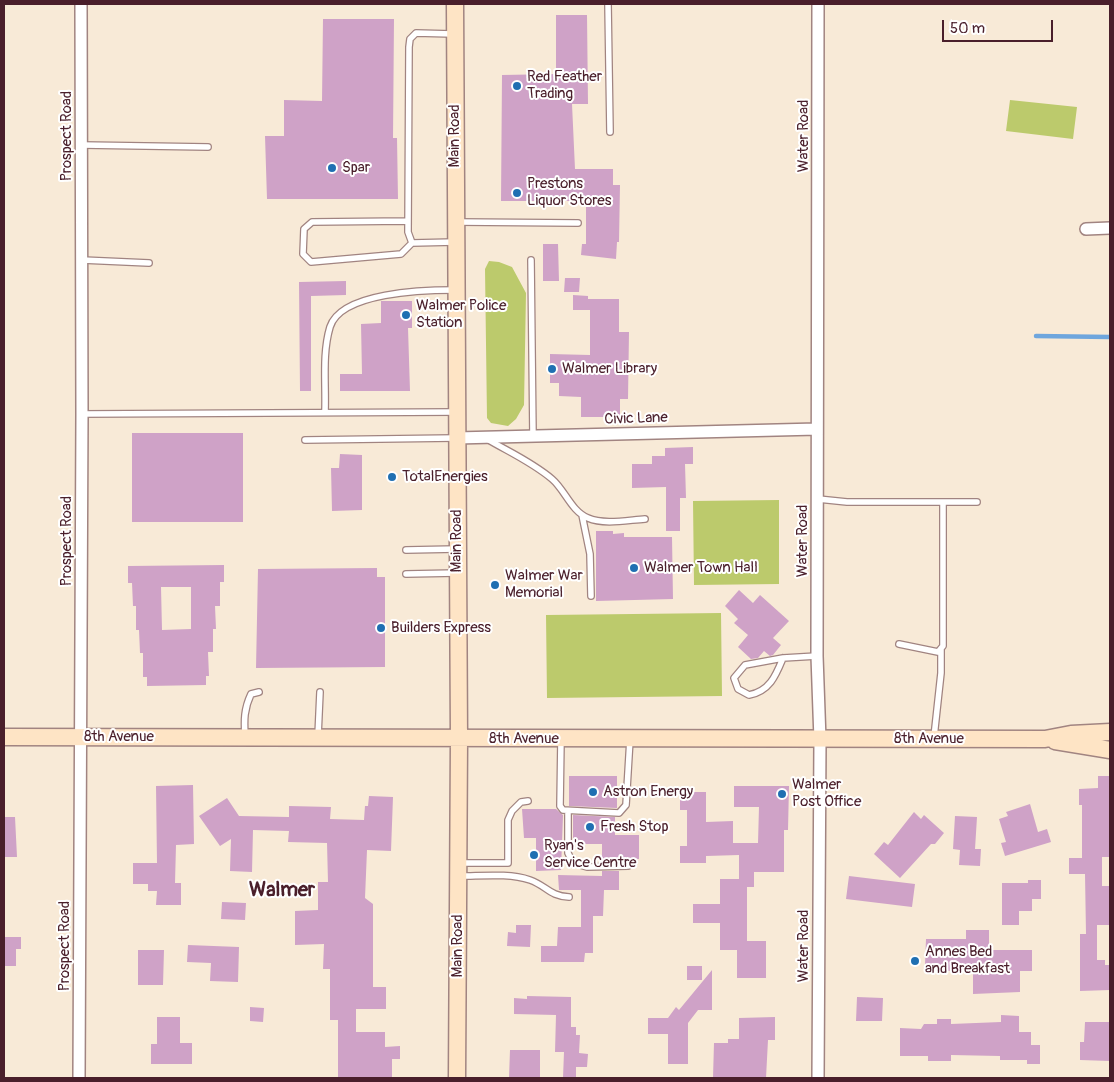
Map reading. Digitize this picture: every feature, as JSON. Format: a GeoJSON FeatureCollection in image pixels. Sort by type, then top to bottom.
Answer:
{"type":"FeatureCollection","features":[{"type":"Feature","properties":{"kind":"main road","name":"Main Road"},"geometry":{"type":"LineString","coordinates":[[455,4],[459,740],[457,1078]]}},
{"type":"Feature","properties":{"kind":"main road","name":"8th Avenue"},"geometry":{"type":"LineString","coordinates":[[1045,739],[1071,734],[1110,732]]}},
{"type":"Feature","properties":{"kind":"main road","name":"8th Avenue"},"geometry":{"type":"LineString","coordinates":[[4,737],[459,740],[1045,739],[1110,750]]}},
{"type":"Feature","properties":{"kind":"street","name":"Prospect Road"},"geometry":{"type":"LineString","coordinates":[[79,1078],[82,414],[81,4]]}},
{"type":"Feature","properties":{"kind":"street","name":"Water Road"},"geometry":{"type":"LineString","coordinates":[[818,4],[817,656],[820,740],[818,1078]]}},
{"type":"Feature","properties":{"kind":"street"},"geometry":{"type":"LineString","coordinates":[[1086,229],[1110,228]]}},
{"type":"Feature","properties":{"kind":"street","name":"Civic Lane"},"geometry":{"type":"LineString","coordinates":[[456,438],[817,429]]}},
{"type":"Feature","properties":{"kind":"lane"},"geometry":{"type":"LineString","coordinates":[[608,4],[610,132]]}},
{"type":"Feature","properties":{"kind":"lane"},"geometry":{"type":"LineString","coordinates":[[412,243],[409,239],[408,221],[408,47],[410,39],[416,33],[455,34]]}},
{"type":"Feature","properties":{"kind":"lane"},"geometry":{"type":"LineString","coordinates":[[82,145],[208,147]]}},
{"type":"Feature","properties":{"kind":"lane"},"geometry":{"type":"LineString","coordinates":[[408,221],[312,222],[304,229],[303,254],[310,262],[401,254],[412,243],[456,242]]}},
{"type":"Feature","properties":{"kind":"lane"},"geometry":{"type":"LineString","coordinates":[[456,222],[578,223]]}},
{"type":"Feature","properties":{"kind":"lane"},"geometry":{"type":"LineString","coordinates":[[82,260],[150,263]]}},
{"type":"Feature","properties":{"kind":"lane"},"geometry":{"type":"LineString","coordinates":[[531,260],[533,437]]}},
{"type":"Feature","properties":{"kind":"lane"},"geometry":{"type":"LineString","coordinates":[[325,411],[329,333],[337,314],[349,306],[382,296],[420,291],[457,290]]}},
{"type":"Feature","properties":{"kind":"lane"},"geometry":{"type":"LineString","coordinates":[[82,414],[325,411],[456,412]]}},
{"type":"Feature","properties":{"kind":"lane"},"geometry":{"type":"LineString","coordinates":[[483,437],[521,457],[547,475],[560,487],[582,515],[590,554],[591,596]]}},
{"type":"Feature","properties":{"kind":"lane"},"geometry":{"type":"LineString","coordinates":[[305,440],[456,438]]}},
{"type":"Feature","properties":{"kind":"lane"},"geometry":{"type":"LineString","coordinates":[[818,499],[847,502],[977,502]]}},
{"type":"Feature","properties":{"kind":"lane"},"geometry":{"type":"LineString","coordinates":[[933,739],[935,706],[941,673],[941,650],[944,636],[943,502]]}},
{"type":"Feature","properties":{"kind":"lane"},"geometry":{"type":"LineString","coordinates":[[582,515],[602,521],[645,519]]}},
{"type":"Feature","properties":{"kind":"lane"},"geometry":{"type":"LineString","coordinates":[[406,550],[457,549]]}},
{"type":"Feature","properties":{"kind":"lane"},"geometry":{"type":"LineString","coordinates":[[406,574],[457,573]]}},
{"type":"Feature","properties":{"kind":"lane"},"geometry":{"type":"LineString","coordinates":[[899,644],[928,651],[941,650]]}},
{"type":"Feature","properties":{"kind":"lane"},"geometry":{"type":"LineString","coordinates":[[783,658],[775,678],[768,686],[749,694],[738,689],[734,678],[745,665],[783,658],[817,656]]}},
{"type":"Feature","properties":{"kind":"lane"},"geometry":{"type":"LineString","coordinates":[[245,738],[244,712],[246,704],[251,694],[259,692]]}},
{"type":"Feature","properties":{"kind":"lane"},"geometry":{"type":"LineString","coordinates":[[318,738],[320,692]]}},
{"type":"Feature","properties":{"kind":"lane"},"geometry":{"type":"LineString","coordinates":[[561,739],[560,806],[568,812],[619,813],[626,804],[630,739]]}},
{"type":"Feature","properties":{"kind":"lane"},"geometry":{"type":"LineString","coordinates":[[458,870],[508,863],[510,815],[521,802],[528,801]]}},
{"type":"Feature","properties":{"kind":"lane"},"geometry":{"type":"LineString","coordinates":[[568,812],[568,853],[573,863],[587,867],[628,866]]}},
{"type":"Feature","properties":{"kind":"lane"},"geometry":{"type":"LineString","coordinates":[[458,870],[523,878],[536,882],[552,894],[569,896]]}},
{"type":"Feature","properties":{"kind":"green space"},"geometry":{"type":"Polygon","coordinates":[[[1010,100],[1077,107],[1073,139],[1006,131],[1010,100]]]}},
{"type":"Feature","properties":{"kind":"green space"},"geometry":{"type":"Polygon","coordinates":[[[489,261],[499,262],[512,267],[526,293],[524,405],[516,419],[508,426],[491,423],[487,418],[485,269],[489,261]]]}},
{"type":"Feature","properties":{"kind":"green space"},"geometry":{"type":"Polygon","coordinates":[[[779,500],[779,584],[694,585],[693,501],[779,500]]]}},
{"type":"Feature","properties":{"kind":"green space"},"geometry":{"type":"Polygon","coordinates":[[[721,613],[722,696],[547,698],[546,615],[721,613]]]}},
{"type":"Feature","properties":{"kind":"building"},"geometry":{"type":"Polygon","coordinates":[[[556,15],[587,15],[588,104],[572,104],[575,169],[613,169],[613,185],[620,185],[619,242],[617,242],[616,259],[581,255],[582,244],[586,244],[586,201],[501,201],[502,75],[556,74],[556,15]]]}},
{"type":"Feature","properties":{"kind":"building"},"geometry":{"type":"Polygon","coordinates":[[[323,19],[394,19],[393,138],[397,138],[398,199],[267,199],[265,136],[284,136],[284,100],[322,101],[323,19]]]}},
{"type":"Feature","properties":{"kind":"building"},"geometry":{"type":"Polygon","coordinates":[[[543,244],[558,244],[559,281],[543,281],[543,244]]]}},
{"type":"Feature","properties":{"kind":"building"},"geometry":{"type":"Polygon","coordinates":[[[565,278],[580,278],[579,292],[564,292],[565,278]]]}},
{"type":"Feature","properties":{"kind":"building"},"geometry":{"type":"Polygon","coordinates":[[[346,281],[346,295],[311,296],[311,391],[300,391],[299,282],[346,281]]]}},
{"type":"Feature","properties":{"kind":"building"},"geometry":{"type":"Polygon","coordinates":[[[573,295],[588,296],[588,299],[619,299],[619,332],[629,332],[628,399],[620,399],[620,417],[581,417],[581,397],[559,396],[559,383],[550,383],[550,354],[590,355],[590,310],[573,310],[573,295]]]}},
{"type":"Feature","properties":{"kind":"building"},"geometry":{"type":"Polygon","coordinates":[[[381,301],[412,301],[412,328],[408,328],[410,391],[340,391],[340,374],[362,374],[361,324],[381,323],[381,301]]]}},
{"type":"Feature","properties":{"kind":"building"},"geometry":{"type":"Polygon","coordinates":[[[132,433],[243,433],[243,522],[132,522],[132,433]]]}},
{"type":"Feature","properties":{"kind":"building"},"geometry":{"type":"Polygon","coordinates":[[[693,447],[693,464],[685,464],[686,498],[680,498],[680,531],[666,531],[666,487],[632,488],[632,464],[652,464],[652,456],[665,456],[665,448],[693,447]]]}},
{"type":"Feature","properties":{"kind":"building"},"geometry":{"type":"Polygon","coordinates":[[[340,454],[362,455],[362,510],[332,511],[331,468],[339,468],[340,454]]]}},
{"type":"Feature","properties":{"kind":"building","name":"Walmer Town Hall"},"geometry":{"type":"Polygon","coordinates":[[[596,531],[613,531],[613,534],[624,533],[624,537],[672,537],[673,599],[596,601],[596,531]]]}},
{"type":"Feature","properties":{"kind":"building"},"geometry":{"type":"Polygon","coordinates":[[[224,565],[224,582],[220,582],[220,606],[215,606],[216,629],[213,629],[213,652],[208,652],[209,676],[206,676],[206,685],[147,686],[147,677],[143,677],[143,653],[140,653],[139,630],[136,630],[136,606],[133,606],[132,583],[128,583],[128,566],[224,565]],[[161,587],[162,630],[191,629],[191,587],[161,587]]]}},
{"type":"Feature","properties":{"kind":"building"},"geometry":{"type":"Polygon","coordinates":[[[377,568],[377,577],[385,577],[385,667],[256,668],[258,569],[377,568]]]}},
{"type":"Feature","properties":{"kind":"building"},"geometry":{"type":"Polygon","coordinates":[[[739,590],[753,603],[760,595],[789,621],[773,638],[781,645],[773,655],[770,656],[764,651],[758,658],[751,659],[738,647],[748,635],[734,623],[738,619],[725,606],[739,590]]]}},
{"type":"Feature","properties":{"kind":"building"},"geometry":{"type":"Polygon","coordinates":[[[569,776],[617,776],[617,808],[569,806],[569,776]]]}},
{"type":"Feature","properties":{"kind":"building"},"geometry":{"type":"Polygon","coordinates":[[[1098,776],[1110,776],[1110,857],[1102,857],[1102,886],[1110,886],[1110,925],[1097,925],[1097,960],[1105,960],[1105,965],[1110,965],[1110,990],[1080,991],[1080,934],[1086,934],[1085,874],[1069,874],[1069,858],[1082,858],[1082,805],[1079,805],[1079,789],[1098,788],[1098,776]]]}},
{"type":"Feature","properties":{"kind":"building"},"geometry":{"type":"Polygon","coordinates":[[[193,785],[194,844],[176,845],[175,883],[181,883],[181,905],[156,905],[157,891],[148,891],[148,884],[133,884],[133,863],[157,863],[156,786],[193,785]]]}},
{"type":"Feature","properties":{"kind":"building"},"geometry":{"type":"Polygon","coordinates":[[[734,786],[789,786],[788,830],[784,830],[784,872],[754,872],[754,887],[747,887],[747,941],[766,941],[766,978],[737,978],[737,950],[720,950],[720,923],[693,923],[693,904],[720,904],[720,879],[739,879],[739,855],[706,856],[706,863],[680,863],[680,846],[687,846],[687,810],[680,810],[680,792],[706,792],[706,822],[733,821],[733,843],[758,843],[759,807],[734,807],[734,786]]]}},
{"type":"Feature","properties":{"kind":"building"},"geometry":{"type":"Polygon","coordinates":[[[369,796],[393,797],[391,851],[367,850],[365,898],[373,904],[373,987],[386,987],[386,1009],[356,1009],[356,1032],[385,1032],[385,1047],[400,1046],[400,1059],[392,1059],[392,1078],[338,1078],[338,1020],[330,1020],[330,969],[323,969],[324,944],[295,945],[295,911],[318,910],[318,882],[328,882],[327,843],[288,842],[289,831],[253,830],[252,872],[230,871],[231,839],[220,846],[199,816],[227,798],[239,816],[289,817],[289,806],[331,807],[330,819],[364,820],[365,806],[368,806],[369,796]]]}},
{"type":"Feature","properties":{"kind":"building"},"geometry":{"type":"Polygon","coordinates":[[[1030,804],[1038,832],[1047,829],[1051,842],[1005,856],[1001,843],[1006,842],[999,819],[1008,816],[1006,812],[1030,804]]]}},
{"type":"Feature","properties":{"kind":"building"},"geometry":{"type":"Polygon","coordinates":[[[522,809],[556,809],[563,815],[561,870],[536,871],[536,838],[524,838],[522,809]]]}},
{"type":"Feature","properties":{"kind":"building"},"geometry":{"type":"Polygon","coordinates":[[[914,812],[921,819],[924,815],[944,833],[935,844],[931,844],[900,878],[874,854],[884,842],[888,845],[914,812]]]}},
{"type":"Feature","properties":{"kind":"building"},"geometry":{"type":"Polygon","coordinates":[[[573,815],[615,817],[615,835],[639,835],[639,859],[602,862],[602,844],[573,844],[573,815]]]}},
{"type":"Feature","properties":{"kind":"building"},"geometry":{"type":"Polygon","coordinates":[[[955,816],[977,817],[975,849],[981,849],[980,866],[959,865],[960,850],[953,849],[955,816]]]}},
{"type":"Feature","properties":{"kind":"building"},"geometry":{"type":"Polygon","coordinates":[[[4,817],[15,817],[17,857],[4,857],[4,817]]]}},
{"type":"Feature","properties":{"kind":"building"},"geometry":{"type":"Polygon","coordinates":[[[602,871],[619,871],[619,890],[604,890],[603,916],[593,916],[593,953],[585,953],[584,962],[541,962],[541,946],[557,946],[558,927],[581,927],[581,890],[559,890],[558,875],[602,876],[602,871]]]}},
{"type":"Feature","properties":{"kind":"building"},"geometry":{"type":"Polygon","coordinates":[[[849,876],[915,884],[912,907],[846,899],[849,876]]]}},
{"type":"Feature","properties":{"kind":"building"},"geometry":{"type":"Polygon","coordinates":[[[1028,880],[1041,880],[1041,899],[1032,899],[1032,911],[1019,911],[1019,925],[1002,925],[1002,883],[1028,883],[1028,880]]]}},
{"type":"Feature","properties":{"kind":"building"},"geometry":{"type":"Polygon","coordinates":[[[222,902],[246,903],[245,920],[221,919],[222,902]]]}},
{"type":"Feature","properties":{"kind":"building"},"geometry":{"type":"Polygon","coordinates":[[[516,925],[531,925],[530,947],[507,946],[508,932],[516,933],[516,925]]]}},
{"type":"Feature","properties":{"kind":"building"},"geometry":{"type":"Polygon","coordinates":[[[966,930],[989,930],[989,950],[1032,950],[1032,971],[1020,971],[1020,992],[973,994],[973,971],[938,971],[938,965],[925,965],[926,939],[966,939],[966,930]]]}},
{"type":"Feature","properties":{"kind":"building"},"geometry":{"type":"Polygon","coordinates":[[[4,937],[21,937],[21,949],[16,949],[16,966],[4,966],[4,937]]]}},
{"type":"Feature","properties":{"kind":"building"},"geometry":{"type":"Polygon","coordinates":[[[188,945],[239,947],[238,982],[210,981],[211,963],[187,962],[188,945]]]}},
{"type":"Feature","properties":{"kind":"building"},"geometry":{"type":"Polygon","coordinates":[[[138,950],[164,950],[163,985],[138,985],[138,950]]]}},
{"type":"Feature","properties":{"kind":"building"},"geometry":{"type":"Polygon","coordinates":[[[687,966],[702,966],[702,980],[687,980],[687,966]]]}},
{"type":"Feature","properties":{"kind":"building"},"geometry":{"type":"Polygon","coordinates":[[[712,970],[712,1010],[698,1010],[688,1023],[688,1064],[668,1064],[668,1034],[648,1034],[648,1018],[668,1018],[676,1007],[679,1010],[712,970]]]}},
{"type":"Feature","properties":{"kind":"building"},"geometry":{"type":"Polygon","coordinates":[[[527,996],[571,997],[571,1027],[576,1027],[576,1035],[580,1035],[579,1053],[588,1054],[587,1067],[576,1067],[576,1078],[563,1078],[564,1052],[555,1052],[556,1015],[514,1014],[514,998],[527,999],[527,996]]]}},
{"type":"Feature","properties":{"kind":"building"},"geometry":{"type":"Polygon","coordinates":[[[857,997],[883,998],[882,1021],[856,1021],[857,997]]]}},
{"type":"Feature","properties":{"kind":"building"},"geometry":{"type":"Polygon","coordinates":[[[250,1007],[264,1008],[263,1022],[250,1021],[250,1007]]]}},
{"type":"Feature","properties":{"kind":"building"},"geometry":{"type":"Polygon","coordinates":[[[1001,1015],[1019,1016],[1019,1032],[1031,1032],[1031,1045],[1040,1045],[1040,1064],[1027,1064],[1027,1060],[1000,1060],[1000,1056],[951,1055],[951,1061],[928,1061],[928,1056],[900,1056],[900,1028],[921,1029],[924,1024],[937,1024],[937,1019],[951,1019],[951,1024],[1001,1022],[1001,1015]]]}},
{"type":"Feature","properties":{"kind":"building"},"geometry":{"type":"Polygon","coordinates":[[[157,1017],[180,1017],[180,1043],[192,1043],[192,1064],[151,1064],[151,1044],[157,1044],[157,1017]]]}},
{"type":"Feature","properties":{"kind":"building"},"geometry":{"type":"Polygon","coordinates":[[[775,1017],[775,1040],[768,1040],[766,1078],[713,1078],[714,1043],[728,1043],[728,1039],[739,1039],[739,1018],[775,1017]]]}},
{"type":"Feature","properties":{"kind":"building"},"geometry":{"type":"Polygon","coordinates":[[[1085,1022],[1110,1022],[1110,1061],[1080,1060],[1080,1042],[1084,1042],[1085,1022]]]}},
{"type":"Feature","properties":{"kind":"building"},"geometry":{"type":"Polygon","coordinates":[[[510,1050],[540,1050],[540,1078],[509,1078],[510,1050]]]}},
{"type":"Feature","properties":{"kind":"waterway"},"geometry":{"type":"LineString","coordinates":[[1036,336],[1110,337]]}},
{"type":"Feature","properties":{"kind":"place","name":"Red Feather Trading"},"geometry":{"type":"Point","coordinates":[517,86]}},
{"type":"Feature","properties":{"kind":"place","name":"Spar"},"geometry":{"type":"Point","coordinates":[332,168]}},
{"type":"Feature","properties":{"kind":"place","name":"Prestons Liquor Stores"},"geometry":{"type":"Point","coordinates":[517,193]}},
{"type":"Feature","properties":{"kind":"place","name":"Walmer Police Station"},"geometry":{"type":"Point","coordinates":[406,315]}},
{"type":"Feature","properties":{"kind":"place","name":"Walmer Library"},"geometry":{"type":"Point","coordinates":[552,369]}},
{"type":"Feature","properties":{"kind":"place","name":"TotalEnergies"},"geometry":{"type":"Point","coordinates":[392,477]}},
{"type":"Feature","properties":{"kind":"place","name":"Walmer Town Hall"},"geometry":{"type":"Point","coordinates":[634,568]}},
{"type":"Feature","properties":{"kind":"place","name":"Walmer War Memorial"},"geometry":{"type":"Point","coordinates":[495,585]}},
{"type":"Feature","properties":{"kind":"place","name":"Builders Express"},"geometry":{"type":"Point","coordinates":[381,628]}},
{"type":"Feature","properties":{"kind":"place","name":"Astron Energy"},"geometry":{"type":"Point","coordinates":[593,792]}},
{"type":"Feature","properties":{"kind":"place","name":"Walmer Post Office"},"geometry":{"type":"Point","coordinates":[782,794]}},
{"type":"Feature","properties":{"kind":"place","name":"Fresh Stop"},"geometry":{"type":"Point","coordinates":[590,827]}},
{"type":"Feature","properties":{"kind":"place","name":"Ryan's Service Centre"},"geometry":{"type":"Point","coordinates":[534,855]}},
{"type":"Feature","properties":{"kind":"place","name":"Annes Bed and Breakfast"},"geometry":{"type":"Point","coordinates":[915,961]}},
{"type":"Feature","properties":{"kind":"district","name":"Walmer"},"geometry":{"type":"Point","coordinates":[282,891]}}]}
